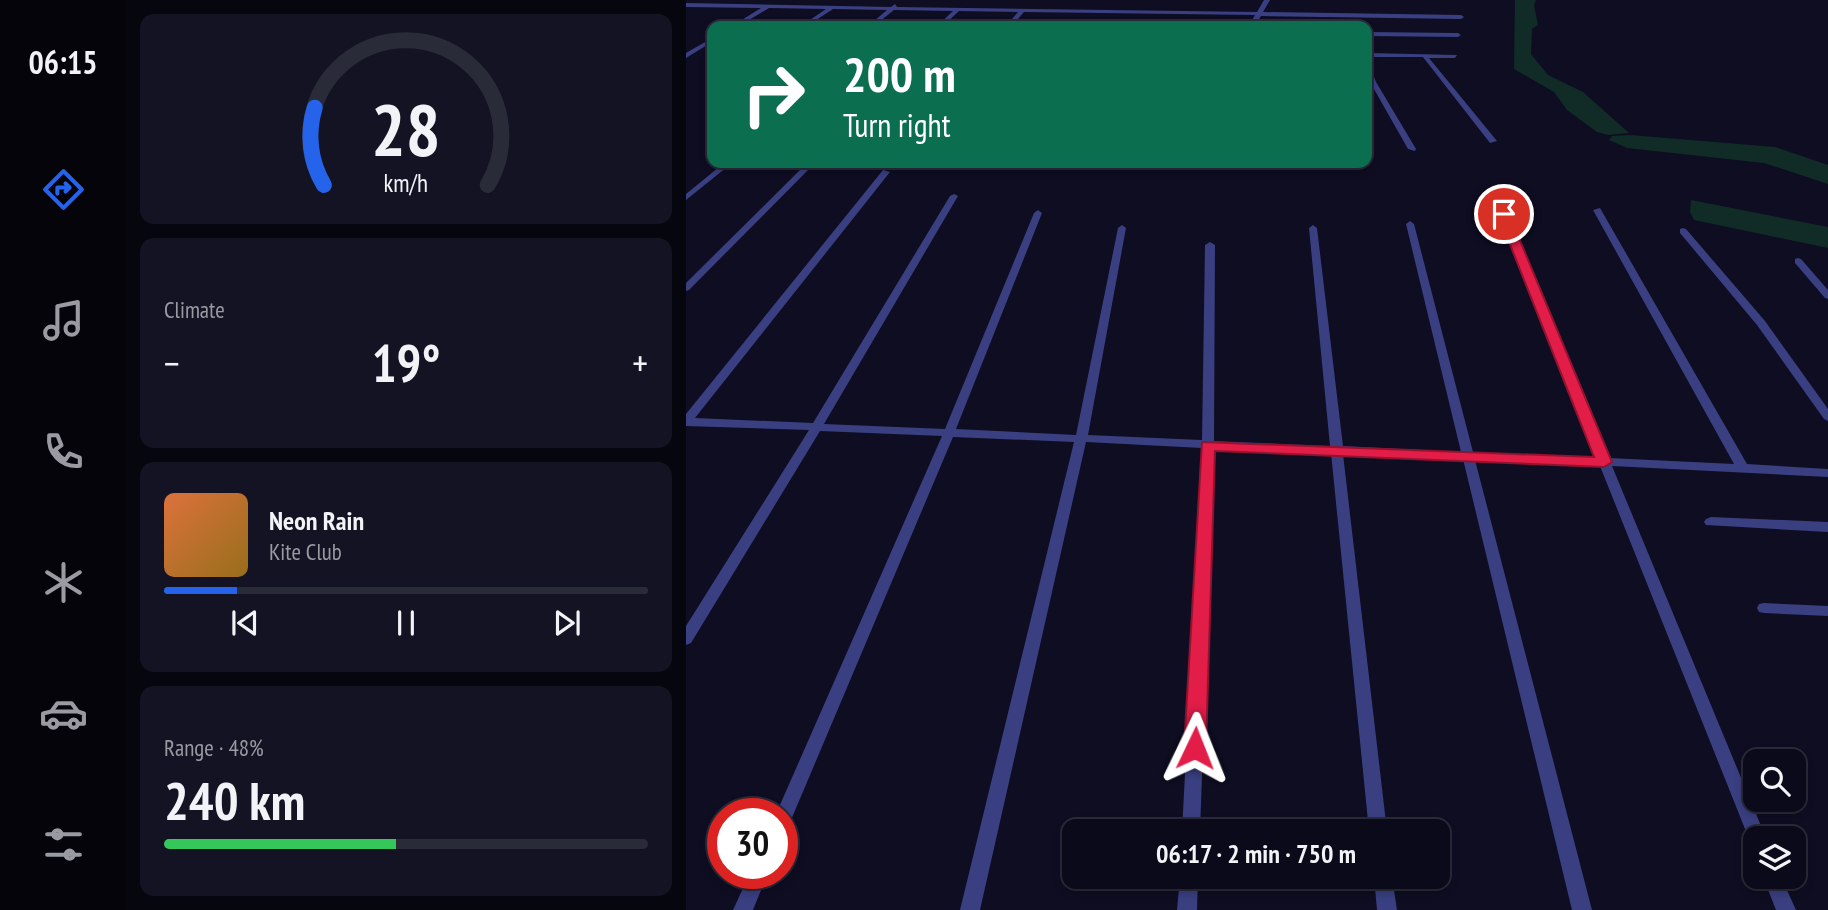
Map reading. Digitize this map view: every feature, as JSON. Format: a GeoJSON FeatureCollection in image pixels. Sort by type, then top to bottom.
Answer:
{"type":"FeatureCollection","features":[{"type":"Feature","properties":{"kind":"street"},"geometry":{"type":"LineString","coordinates":[[877,21],[904,0]]}},
{"type":"Feature","properties":{"kind":"street"},"geometry":{"type":"LineString","coordinates":[[1255,21],[1267,0]]}},
{"type":"Feature","properties":{"kind":"street"},"geometry":{"type":"LineString","coordinates":[[686,5],[1461,17]]}},
{"type":"Feature","properties":{"kind":"street"},"geometry":{"type":"LineString","coordinates":[[686,14],[705,5]]}},
{"type":"Feature","properties":{"kind":"street"},"geometry":{"type":"LineString","coordinates":[[743,21],[768,6]]}},
{"type":"Feature","properties":{"kind":"street"},"geometry":{"type":"LineString","coordinates":[[811,21],[832,7]]}},
{"type":"Feature","properties":{"kind":"street"},"geometry":{"type":"LineString","coordinates":[[945,21],[959,8]]}},
{"type":"Feature","properties":{"kind":"street"},"geometry":{"type":"LineString","coordinates":[[1013,21],[1023,9]]}},
{"type":"Feature","properties":{"kind":"street"},"geometry":{"type":"LineString","coordinates":[[1372,34],[1458,36]]}},
{"type":"Feature","properties":{"kind":"street"},"geometry":{"type":"LineString","coordinates":[[686,56],[707,43]]}},
{"type":"Feature","properties":{"kind":"street"},"geometry":{"type":"LineString","coordinates":[[1372,55],[1455,56]]}},
{"type":"Feature","properties":{"kind":"street"},"geometry":{"type":"LineString","coordinates":[[1425,56],[1493,141]]}},
{"type":"Feature","properties":{"kind":"street"},"geometry":{"type":"LineString","coordinates":[[1372,79],[1412,149]]}},
{"type":"Feature","properties":{"kind":"street"},"geometry":{"type":"LineString","coordinates":[[686,198],[722,168]]}},
{"type":"Feature","properties":{"kind":"street"},"geometry":{"type":"LineString","coordinates":[[686,288],[806,168]]}},
{"type":"Feature","properties":{"kind":"street"},"geometry":{"type":"LineString","coordinates":[[686,421],[886,172]]}},
{"type":"Feature","properties":{"kind":"street"},"geometry":{"type":"LineString","coordinates":[[686,639],[954,196]]}},
{"type":"Feature","properties":{"kind":"street"},"geometry":{"type":"LineString","coordinates":[[1597,210],[1743,468]]}},
{"type":"Feature","properties":{"kind":"street"},"geometry":{"type":"LineString","coordinates":[[791,798],[949,433],[1038,213]]}},
{"type":"Feature","properties":{"kind":"street"},"geometry":{"type":"LineString","coordinates":[[1504,214],[1752,826]]}},
{"type":"Feature","properties":{"kind":"street"},"geometry":{"type":"LineString","coordinates":[[1409,224],[1582,910]]}},
{"type":"Feature","properties":{"kind":"street"},"geometry":{"type":"LineString","coordinates":[[970,910],[1081,439],[1122,228]]}},
{"type":"Feature","properties":{"kind":"street"},"geometry":{"type":"LineString","coordinates":[[1313,228],[1377,819]]}},
{"type":"Feature","properties":{"kind":"street"},"geometry":{"type":"LineString","coordinates":[[1683,231],[1761,323],[1828,416]]}},
{"type":"Feature","properties":{"kind":"street"},"geometry":{"type":"LineString","coordinates":[[1192,819],[1208,445],[1210,245]]}},
{"type":"Feature","properties":{"kind":"street"},"geometry":{"type":"LineString","coordinates":[[1798,261],[1828,296]]}},
{"type":"Feature","properties":{"kind":"street"},"geometry":{"type":"LineString","coordinates":[[686,421],[1828,473]]}},
{"type":"Feature","properties":{"kind":"street"},"geometry":{"type":"LineString","coordinates":[[1711,522],[1828,527]]}},
{"type":"Feature","properties":{"kind":"street"},"geometry":{"type":"LineString","coordinates":[[1764,608],[1828,611]]}},
{"type":"Feature","properties":{"kind":"street"},"geometry":{"type":"LineString","coordinates":[[743,910],[752,889]]}},
{"type":"Feature","properties":{"kind":"street"},"geometry":{"type":"LineString","coordinates":[[1187,910],[1188,889]]}},
{"type":"Feature","properties":{"kind":"street"},"geometry":{"type":"LineString","coordinates":[[1384,889],[1387,910]]}},
{"type":"Feature","properties":{"kind":"street"},"geometry":{"type":"LineString","coordinates":[[1777,889],[1786,910]]}},
{"type":"Feature","properties":{"kind":"green space"},"geometry":{"type":"Polygon","coordinates":[[[1515,0],[1536,0],[1534,5],[1538,25],[1532,29],[1531,54],[1548,75],[1583,92],[1629,133],[1608,135],[1597,132],[1567,110],[1554,92],[1514,69],[1515,0]]]}},
{"type":"Feature","properties":{"kind":"green space"},"geometry":{"type":"Polygon","coordinates":[[[1630,135],[1775,147],[1828,165],[1828,184],[1764,163],[1627,148],[1609,140],[1612,136],[1630,135]]]}},
{"type":"Feature","properties":{"kind":"green space"},"geometry":{"type":"Polygon","coordinates":[[[1691,200],[1828,227],[1828,248],[1694,220],[1690,212],[1691,200]]]}},
{"type":"Feature","properties":{"kind":"route"},"geometry":{"type":"LineString","coordinates":[[1195,748],[1208,445],[1604,462],[1504,214]]}}]}
